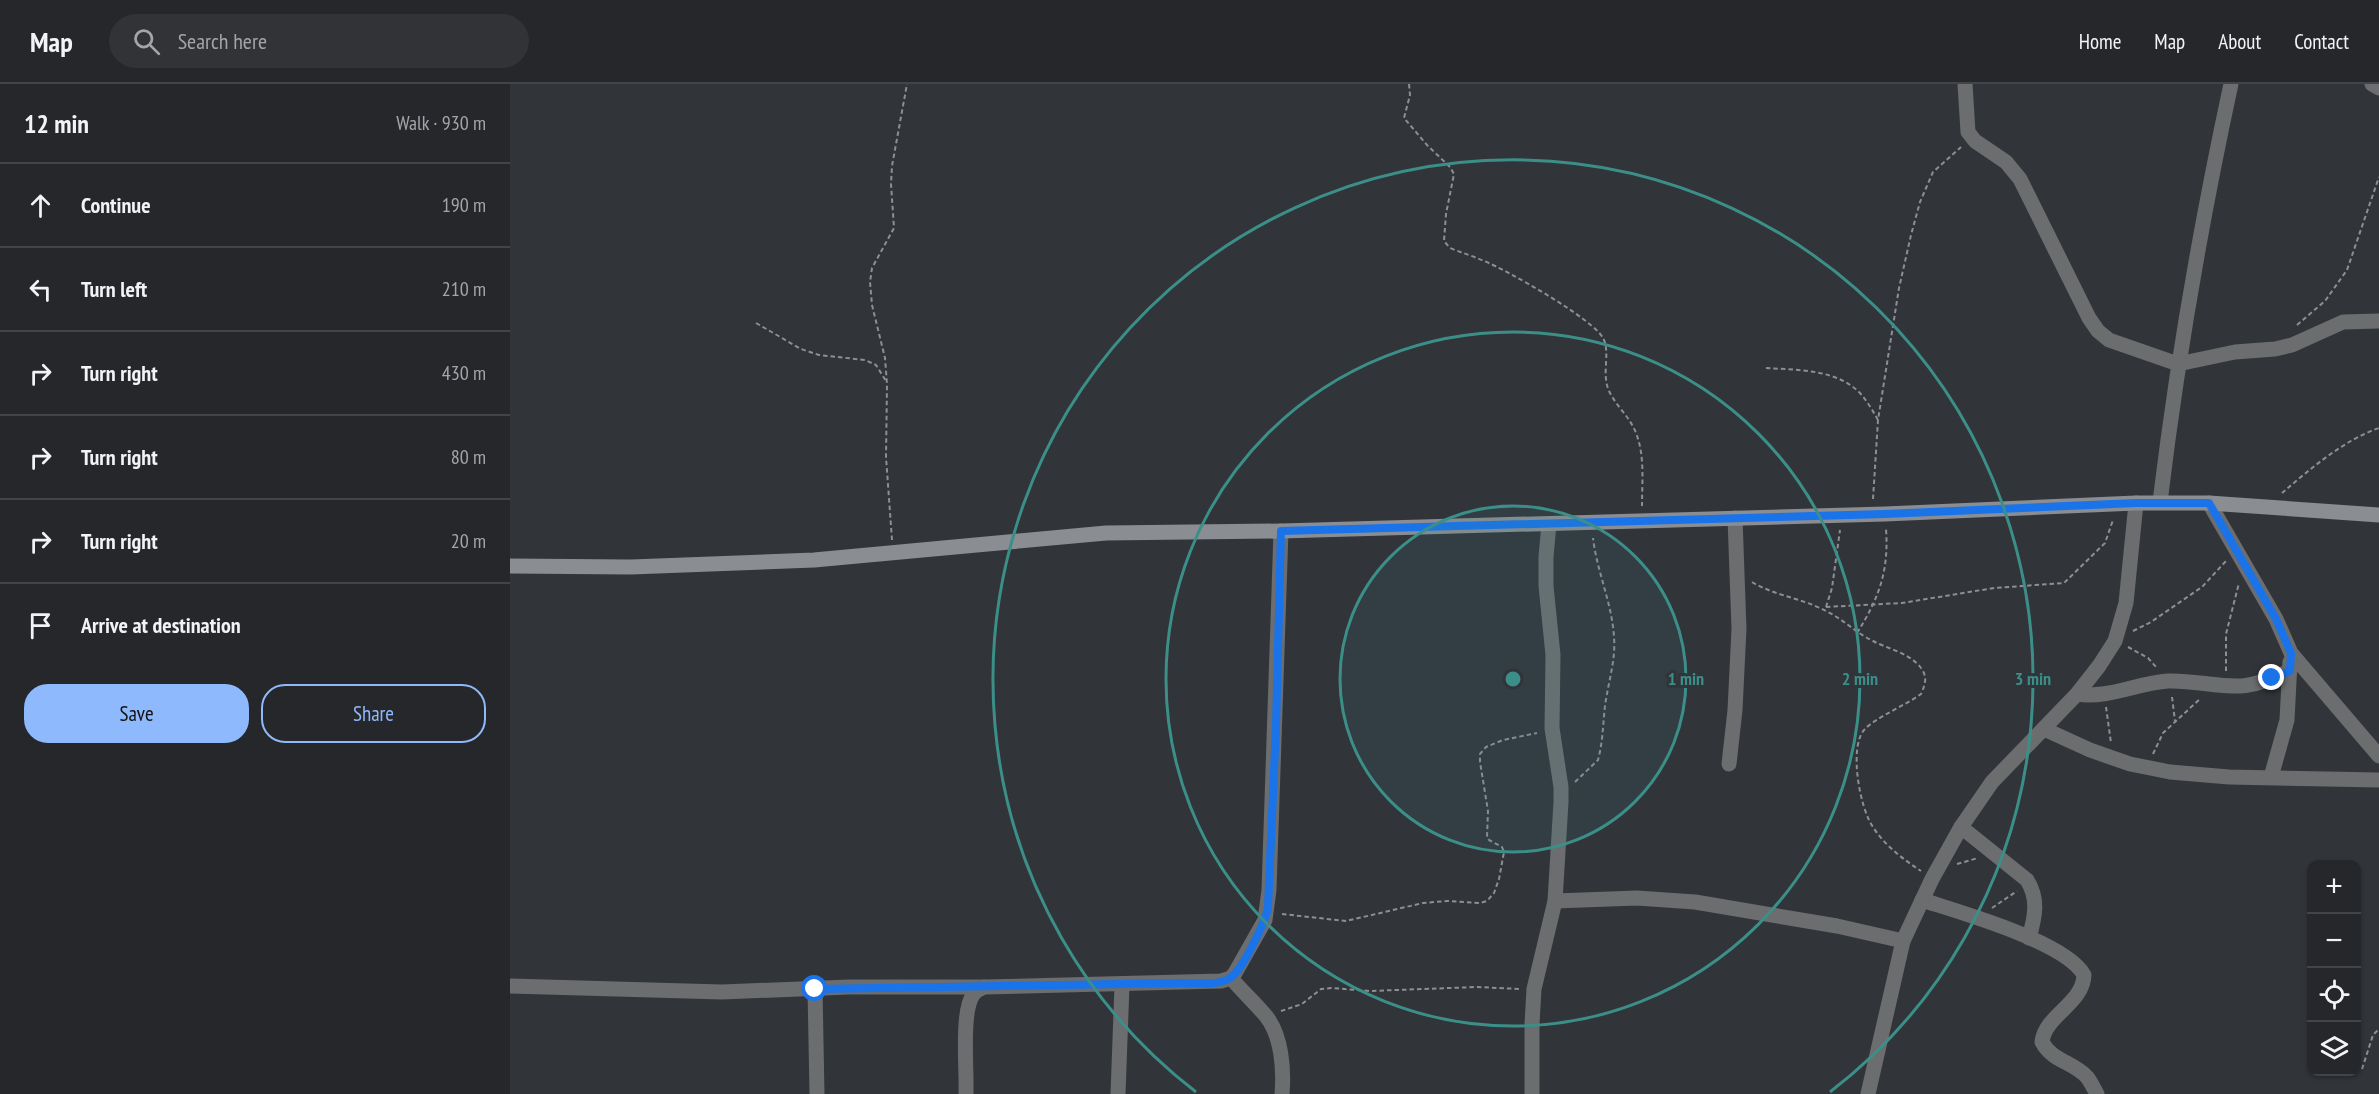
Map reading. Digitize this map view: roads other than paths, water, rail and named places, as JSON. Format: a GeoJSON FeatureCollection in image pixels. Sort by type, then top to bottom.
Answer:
{"type":"FeatureCollection","features":[{"type":"Feature","properties":{"kind":"street"},"geometry":{"type":"LineString","coordinates":[[1965,84],[1968,132],[1975,141],[2006,162],[2020,179],[2097,331],[2109,340],[2178,364],[2235,352],[2275,349],[2292,345],[2343,322],[2379,321]]}},
{"type":"Feature","properties":{"kind":"street"},"geometry":{"type":"LineString","coordinates":[[2160,502],[2178,364],[2194,266],[2231,84]]}},
{"type":"Feature","properties":{"kind":"street"},"geometry":{"type":"LineString","coordinates":[[2372,84],[2379,88]]}},
{"type":"Feature","properties":{"kind":"street"},"geometry":{"type":"LineString","coordinates":[[510,566],[631,567],[814,560],[1106,533],[1550,524],[1879,514],[2160,502],[2209,503],[2379,515]]}},
{"type":"Feature","properties":{"kind":"street"},"geometry":{"type":"LineString","coordinates":[[1868,1094],[1903,940],[1960,826],[1992,782],[2077,694],[2099,666],[2115,639],[2122,622],[2128,585],[2136,503]]}},
{"type":"Feature","properties":{"kind":"street"},"geometry":{"type":"LineString","coordinates":[[2209,503],[2276,619],[2291,653],[2379,756]]}},
{"type":"Feature","properties":{"kind":"street"},"geometry":{"type":"LineString","coordinates":[[1729,764],[1738,657],[1735,518]]}},
{"type":"Feature","properties":{"kind":"street"},"geometry":{"type":"LineString","coordinates":[[1532,1094],[1534,990],[1555,901],[1562,787],[1552,728],[1553,655],[1546,577],[1550,524]]}},
{"type":"Feature","properties":{"kind":"street"},"geometry":{"type":"LineString","coordinates":[[510,986],[689,992],[1212,982],[1230,978],[1241,965],[1267,913],[1276,726],[1281,531]]}},
{"type":"Feature","properties":{"kind":"street"},"geometry":{"type":"LineString","coordinates":[[2271,777],[2287,720],[2291,653]]}},
{"type":"Feature","properties":{"kind":"street"},"geometry":{"type":"LineString","coordinates":[[2077,694],[2103,695],[2144,684],[2168,681],[2220,686],[2258,683],[2290,671]]}},
{"type":"Feature","properties":{"kind":"street"},"geometry":{"type":"LineString","coordinates":[[2044,729],[2110,757],[2148,768],[2229,777],[2379,780]]}},
{"type":"Feature","properties":{"kind":"street"},"geometry":{"type":"LineString","coordinates":[[1960,826],[2027,879],[2034,890],[2036,904],[2028,938]]}},
{"type":"Feature","properties":{"kind":"street"},"geometry":{"type":"LineString","coordinates":[[1555,901],[1637,898],[1695,902],[1837,926],[1903,940]]}},
{"type":"Feature","properties":{"kind":"street"},"geometry":{"type":"LineString","coordinates":[[1922,900],[2028,938],[2069,959],[2084,975],[2079,990],[2043,1033],[2042,1042],[2054,1057],[2087,1077],[2097,1094]]}},
{"type":"Feature","properties":{"kind":"street"},"geometry":{"type":"LineString","coordinates":[[1230,978],[1268,1018],[1277,1039],[1280,1055],[1282,1094]]}},
{"type":"Feature","properties":{"kind":"street"},"geometry":{"type":"LineString","coordinates":[[1118,1094],[1122,984]]}},
{"type":"Feature","properties":{"kind":"street"},"geometry":{"type":"LineString","coordinates":[[966,1094],[968,1005],[973,993],[984,987]]}},
{"type":"Feature","properties":{"kind":"street"},"geometry":{"type":"LineString","coordinates":[[815,989],[817,1094]]}}]}
